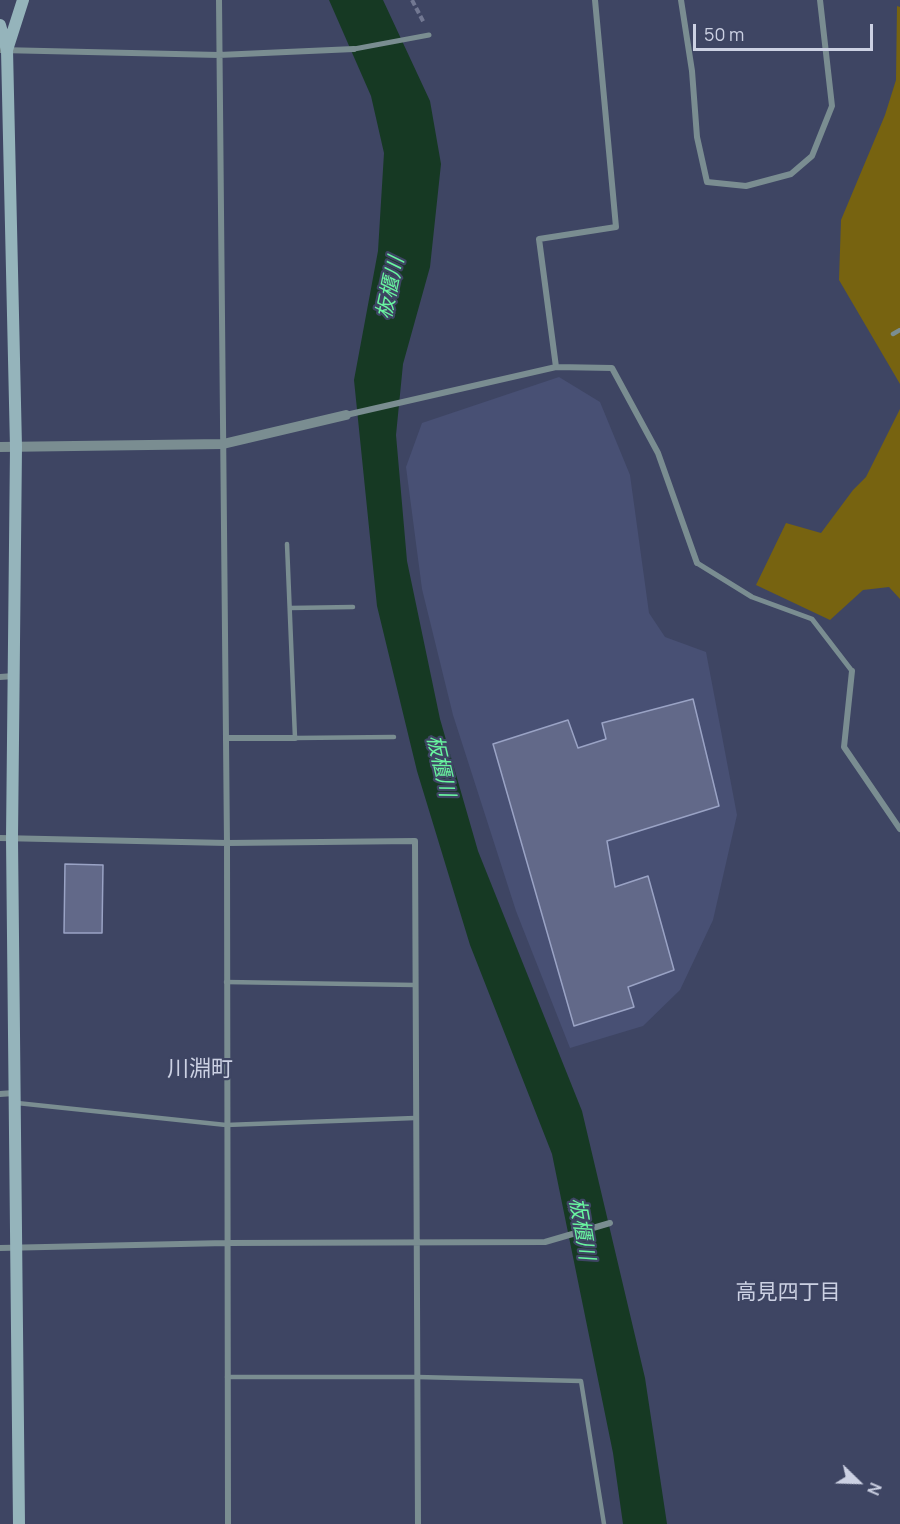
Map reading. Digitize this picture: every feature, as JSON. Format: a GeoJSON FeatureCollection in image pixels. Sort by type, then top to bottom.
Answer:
{"type":"FeatureCollection","features":[{"type":"Feature","properties":{"kind":"main road"},"geometry":{"type":"LineString","coordinates":[[4,50],[23,0]]}},
{"type":"Feature","properties":{"kind":"main road"},"geometry":{"type":"LineString","coordinates":[[0,26],[4,50],[16,447],[14,676],[6,838],[15,1098],[19,1524]]}},
{"type":"Feature","properties":{"kind":"street"},"geometry":{"type":"LineString","coordinates":[[219,0],[227,843],[228,1524]]}},
{"type":"Feature","properties":{"kind":"street"},"geometry":{"type":"LineString","coordinates":[[556,367],[539,239],[616,227],[596,0]]}},
{"type":"Feature","properties":{"kind":"street"},"geometry":{"type":"LineString","coordinates":[[681,0],[692,71],[697,137],[707,182],[746,186],[791,174],[812,156],[832,106],[820,0]]}},
{"type":"Feature","properties":{"kind":"street"},"geometry":{"type":"LineString","coordinates":[[4,50],[219,56],[354,49],[429,34]]}},
{"type":"Feature","properties":{"kind":"street"},"geometry":{"type":"LineString","coordinates":[[0,447],[223,444],[556,367],[612,368],[658,453],[698,563],[752,597],[812,619],[852,671],[844,747],[900,829]]}},
{"type":"Feature","properties":{"kind":"street"},"geometry":{"type":"LineString","coordinates":[[0,677],[14,676]]}},
{"type":"Feature","properties":{"kind":"street"},"geometry":{"type":"LineString","coordinates":[[226,738],[295,738]]}},
{"type":"Feature","properties":{"kind":"street"},"geometry":{"type":"LineString","coordinates":[[6,838],[227,843],[415,841],[418,1524]]}},
{"type":"Feature","properties":{"kind":"street"},"geometry":{"type":"LineString","coordinates":[[0,1094],[15,1098]]}},
{"type":"Feature","properties":{"kind":"street"},"geometry":{"type":"LineString","coordinates":[[0,1248],[226,1243],[545,1242],[559,1236],[610,1223]]}},
{"type":"Feature","properties":{"kind":"lane"},"geometry":{"type":"LineString","coordinates":[[893,334],[900,330]]}},
{"type":"Feature","properties":{"kind":"lane"},"geometry":{"type":"LineString","coordinates":[[287,544],[295,738],[394,737]]}},
{"type":"Feature","properties":{"kind":"lane"},"geometry":{"type":"LineString","coordinates":[[290,609],[353,607]]}},
{"type":"Feature","properties":{"kind":"lane"},"geometry":{"type":"LineString","coordinates":[[226,982],[415,985]]}},
{"type":"Feature","properties":{"kind":"lane"},"geometry":{"type":"LineString","coordinates":[[15,1098],[226,1125],[415,1118]]}},
{"type":"Feature","properties":{"kind":"lane"},"geometry":{"type":"LineString","coordinates":[[227,1377],[417,1377],[581,1381],[604,1524]]}},
{"type":"Feature","properties":{"kind":"path"},"geometry":{"type":"LineString","coordinates":[[412,0],[429,34]]}},
{"type":"Feature","properties":{"kind":"shaded area"},"geometry":{"type":"Polygon","coordinates":[[[897,6],[900,7],[900,384],[839,280],[841,220],[885,115],[896,80],[897,6]]]}},
{"type":"Feature","properties":{"kind":"shaded area"},"geometry":{"type":"Polygon","coordinates":[[[559,377],[600,402],[630,475],[649,613],[665,637],[706,652],[737,815],[713,920],[680,990],[643,1026],[570,1048],[516,911],[453,715],[422,589],[406,467],[422,423],[559,377]]]}},
{"type":"Feature","properties":{"kind":"shaded area"},"geometry":{"type":"Polygon","coordinates":[[[900,409],[900,599],[889,587],[863,590],[830,620],[756,585],[786,523],[821,533],[853,490],[866,477],[900,409]]]}},
{"type":"Feature","properties":{"kind":"water","name":"板櫃川"},"geometry":{"type":"Polygon","coordinates":[[[329,0],[383,0],[430,101],[441,164],[430,267],[403,364],[396,435],[407,561],[440,719],[478,851],[582,1111],[645,1378],[667,1524],[623,1524],[613,1453],[552,1154],[470,945],[417,771],[377,606],[354,380],[378,251],[384,153],[371,96],[329,0]]]}},
{"type":"Feature","properties":{"kind":"building"},"geometry":{"type":"Polygon","coordinates":[[[693,699],[719,806],[607,841],[615,887],[648,876],[674,970],[628,987],[634,1007],[574,1026],[493,744],[568,720],[578,748],[606,739],[602,723],[693,699]]]}},
{"type":"Feature","properties":{"kind":"building"},"geometry":{"type":"Polygon","coordinates":[[[65,864],[103,865],[102,933],[64,933],[65,864]]]}},
{"type":"Feature","properties":{"kind":"district","name":"川淵町"},"geometry":{"type":"Point","coordinates":[200,1070]}},
{"type":"Feature","properties":{"kind":"district","name":"高見四丁目"},"geometry":{"type":"Point","coordinates":[788,1293]}}]}
